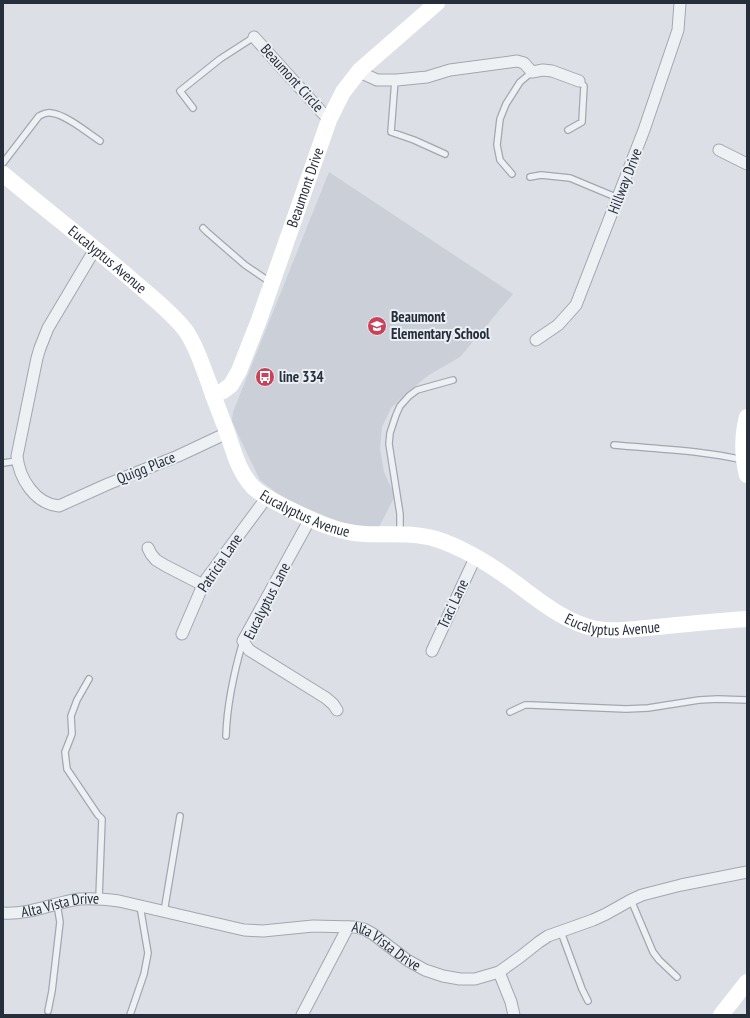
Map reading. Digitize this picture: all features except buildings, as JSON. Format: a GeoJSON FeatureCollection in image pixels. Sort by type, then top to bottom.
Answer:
{"type":"FeatureCollection","features":[{"type":"Feature","properties":{"kind":"main road","name":"Beaumont Drive"},"geometry":{"type":"LineString","coordinates":[[213,395],[223,391],[231,385],[240,370],[272,284],[329,120],[343,92],[360,70],[438,3]]}},
{"type":"Feature","properties":{"kind":"main road","name":"Eucalyptus Avenue"},"geometry":{"type":"LineString","coordinates":[[3,174],[95,249],[171,314],[186,330],[196,347],[240,469],[254,488],[267,497],[310,519],[342,532],[415,535],[454,546],[513,581],[551,610],[572,621],[588,627],[627,630],[747,619]]}},
{"type":"Feature","properties":{"kind":"main road"},"geometry":{"type":"LineString","coordinates":[[746,467],[744,442],[747,417]]}},
{"type":"Feature","properties":{"kind":"main road"},"geometry":{"type":"LineString","coordinates":[[721,1015],[747,982]]}},
{"type":"Feature","properties":{"kind":"street","name":"Hillway Drive"},"geometry":{"type":"LineString","coordinates":[[536,340],[558,325],[576,305],[644,130],[678,30],[680,3]]}},
{"type":"Feature","properties":{"kind":"street","name":"Beaumont Circle"},"geometry":{"type":"LineString","coordinates":[[254,36],[329,120]]}},
{"type":"Feature","properties":{"kind":"street"},"geometry":{"type":"LineString","coordinates":[[360,70],[377,80],[396,80],[427,77],[450,70],[517,61],[524,63],[532,72],[543,70],[552,71],[579,81]]}},
{"type":"Feature","properties":{"kind":"street"},"geometry":{"type":"LineString","coordinates":[[719,150],[747,164]]}},
{"type":"Feature","properties":{"kind":"street"},"geometry":{"type":"LineString","coordinates":[[17,461],[37,358],[48,328],[95,249]]}},
{"type":"Feature","properties":{"kind":"street","name":"Quigg Place"},"geometry":{"type":"LineString","coordinates":[[17,461],[24,480],[31,491],[51,505],[59,506],[227,434]]}},
{"type":"Feature","properties":{"kind":"street","name":"Patricia Lane"},"geometry":{"type":"LineString","coordinates":[[182,634],[207,578],[267,497]]}},
{"type":"Feature","properties":{"kind":"street","name":"Eucalyptus Lane"},"geometry":{"type":"LineString","coordinates":[[310,519],[243,641],[249,650],[326,698],[334,704],[337,710]]}},
{"type":"Feature","properties":{"kind":"street"},"geometry":{"type":"LineString","coordinates":[[148,548],[156,560],[203,585]]}},
{"type":"Feature","properties":{"kind":"street","name":"Traci Lane"},"geometry":{"type":"LineString","coordinates":[[432,651],[475,558]]}},
{"type":"Feature","properties":{"kind":"street","name":"Alta Vista Drive"},"geometry":{"type":"LineString","coordinates":[[3,913],[27,911],[57,904],[98,898],[119,901],[244,930],[263,931],[313,926],[354,927],[364,929],[373,934],[413,964],[425,970],[443,976],[460,979],[475,979],[499,972],[548,936],[606,914],[642,895],[654,891],[747,872]]}},
{"type":"Feature","properties":{"kind":"street"},"geometry":{"type":"LineString","coordinates":[[302,1015],[348,927]]}},
{"type":"Feature","properties":{"kind":"street"},"geometry":{"type":"LineString","coordinates":[[499,972],[511,1002],[514,1015]]}},
{"type":"Feature","properties":{"kind":"lane"},"geometry":{"type":"LineString","coordinates":[[193,108],[180,91],[220,59],[254,36]]}},
{"type":"Feature","properties":{"kind":"lane"},"geometry":{"type":"LineString","coordinates":[[512,174],[500,160],[497,145],[500,119],[506,104],[520,82],[532,72]]}},
{"type":"Feature","properties":{"kind":"lane"},"geometry":{"type":"LineString","coordinates":[[396,80],[391,132],[414,140],[445,154]]}},
{"type":"Feature","properties":{"kind":"lane"},"geometry":{"type":"LineString","coordinates":[[568,130],[582,122],[584,86],[579,81]]}},
{"type":"Feature","properties":{"kind":"lane"},"geometry":{"type":"LineString","coordinates":[[3,163],[38,116],[45,113],[50,112],[70,121],[100,141]]}},
{"type":"Feature","properties":{"kind":"lane"},"geometry":{"type":"LineString","coordinates":[[530,177],[541,175],[570,178],[618,198]]}},
{"type":"Feature","properties":{"kind":"lane"},"geometry":{"type":"LineString","coordinates":[[203,228],[245,265],[272,284]]}},
{"type":"Feature","properties":{"kind":"lane"},"geometry":{"type":"LineString","coordinates":[[400,534],[400,514],[389,444],[390,433],[396,415],[400,406],[417,390],[453,380]]}},
{"type":"Feature","properties":{"kind":"lane"},"geometry":{"type":"LineString","coordinates":[[614,445],[692,451],[722,455],[746,467]]}},
{"type":"Feature","properties":{"kind":"lane"},"geometry":{"type":"LineString","coordinates":[[3,463],[17,461]]}},
{"type":"Feature","properties":{"kind":"lane"},"geometry":{"type":"LineString","coordinates":[[226,736],[226,718],[231,687],[243,641]]}},
{"type":"Feature","properties":{"kind":"lane"},"geometry":{"type":"LineString","coordinates":[[89,679],[77,700],[71,716],[72,734],[65,752],[67,769],[102,819],[98,898]]}},
{"type":"Feature","properties":{"kind":"lane"},"geometry":{"type":"LineString","coordinates":[[510,712],[525,705],[626,709],[648,708],[699,700],[747,700]]}},
{"type":"Feature","properties":{"kind":"lane"},"geometry":{"type":"LineString","coordinates":[[164,912],[180,816]]}},
{"type":"Feature","properties":{"kind":"lane"},"geometry":{"type":"LineString","coordinates":[[630,900],[653,952],[659,960],[677,977]]}},
{"type":"Feature","properties":{"kind":"lane"},"geometry":{"type":"LineString","coordinates":[[48,1011],[52,991],[60,922],[57,904]]}},
{"type":"Feature","properties":{"kind":"lane"},"geometry":{"type":"LineString","coordinates":[[130,1015],[144,974],[148,954],[140,906]]}},
{"type":"Feature","properties":{"kind":"lane"},"geometry":{"type":"LineString","coordinates":[[561,932],[582,989],[588,1001]]}},
{"type":"Feature","properties":{"kind":"shaded area","name":"Beaumont Elementary School"},"geometry":{"type":"Polygon","coordinates":[[[329,172],[513,294],[460,357],[429,375],[405,394],[391,408],[382,427],[380,449],[384,472],[395,496],[378,529],[340,522],[286,500],[260,480],[232,421],[233,412],[329,172]]]}},
{"type":"Feature","properties":{"kind":"place","name":"Beaumont Elementary School"},"geometry":{"type":"Point","coordinates":[377,326]}},
{"type":"Feature","properties":{"kind":"place","name":"line 334"},"geometry":{"type":"Point","coordinates":[265,377]}}]}
